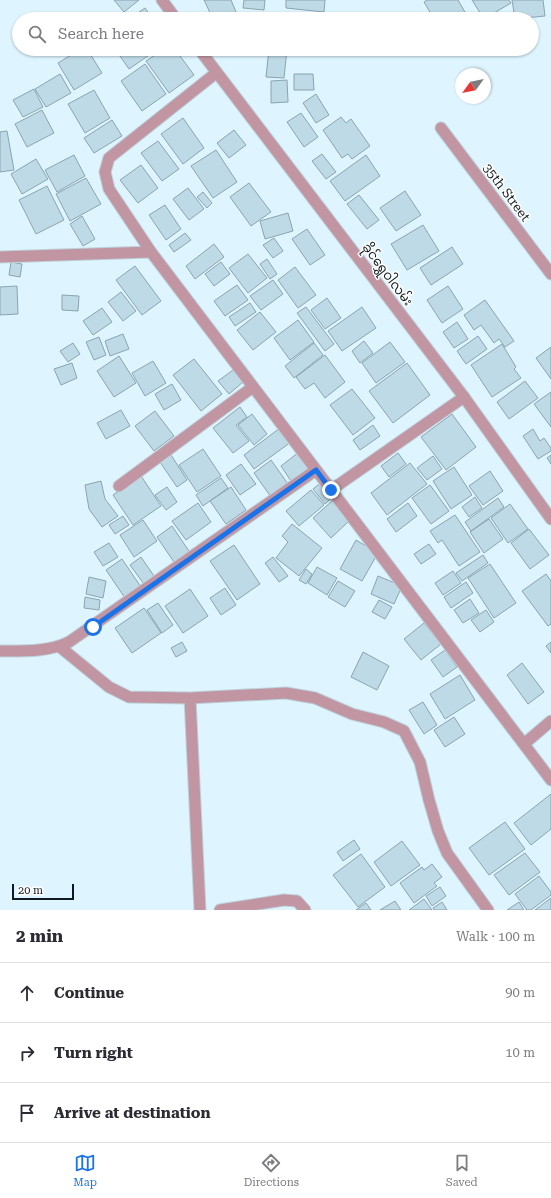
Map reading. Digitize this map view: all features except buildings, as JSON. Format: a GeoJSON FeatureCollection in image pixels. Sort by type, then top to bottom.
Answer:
{"type":"FeatureCollection","features":[{"type":"Feature","properties":{"kind":"street"},"geometry":{"type":"LineString","coordinates":[[162,0],[171,12]]}},
{"type":"Feature","properties":{"kind":"street","name":"ခိုင်ရွှေဝါလမ်း"},"geometry":{"type":"LineString","coordinates":[[204,56],[464,396],[551,519]]}},
{"type":"Feature","properties":{"kind":"street"},"geometry":{"type":"LineString","coordinates":[[216,73],[138,133],[109,158],[106,164],[105,172],[109,190],[151,252],[551,780]]}},
{"type":"Feature","properties":{"kind":"street","name":"35th Street"},"geometry":{"type":"LineString","coordinates":[[441,128],[551,274]]}},
{"type":"Feature","properties":{"kind":"street"},"geometry":{"type":"LineString","coordinates":[[0,257],[151,252]]}},
{"type":"Feature","properties":{"kind":"street"},"geometry":{"type":"LineString","coordinates":[[119,486],[253,387]]}},
{"type":"Feature","properties":{"kind":"street"},"geometry":{"type":"LineString","coordinates":[[331,490],[464,396]]}},
{"type":"Feature","properties":{"kind":"street"},"geometry":{"type":"LineString","coordinates":[[0,651],[29,651],[60,647],[93,627],[316,470]]}},
{"type":"Feature","properties":{"kind":"street"},"geometry":{"type":"LineString","coordinates":[[60,647],[109,687],[129,697],[190,698],[286,693],[315,698],[352,714],[384,722],[404,732],[420,762],[438,831],[447,853],[488,910]]}},
{"type":"Feature","properties":{"kind":"street"},"geometry":{"type":"LineString","coordinates":[[190,698],[200,910]]}},
{"type":"Feature","properties":{"kind":"street"},"geometry":{"type":"LineString","coordinates":[[524,744],[551,721]]}},
{"type":"Feature","properties":{"kind":"street"},"geometry":{"type":"LineString","coordinates":[[220,910],[284,900],[297,901],[305,910]]}},
{"type":"Feature","properties":{"kind":"route"},"geometry":{"type":"LineString","coordinates":[[93,627],[316,470],[331,490]]}}]}
